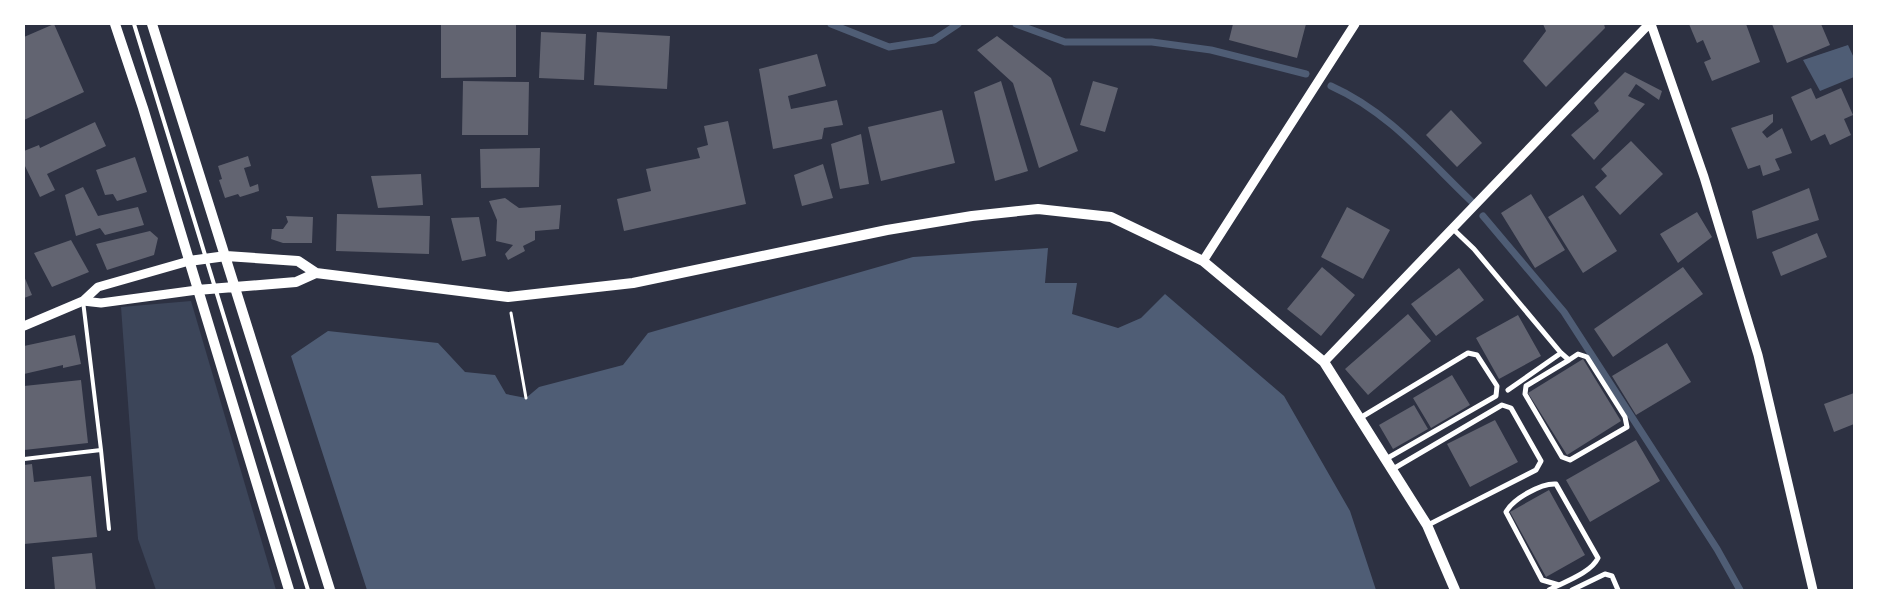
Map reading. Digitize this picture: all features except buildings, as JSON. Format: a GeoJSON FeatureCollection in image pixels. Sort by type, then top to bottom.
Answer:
{"type":"FeatureCollection","features":[{"type":"Feature","properties":{"kind":"main road"},"geometry":{"type":"LineString","coordinates":[[115,24],[289,590]]}},
{"type":"Feature","properties":{"kind":"main road"},"geometry":{"type":"LineString","coordinates":[[152,24],[330,590]]}},
{"type":"Feature","properties":{"kind":"main road"},"geometry":{"type":"LineString","coordinates":[[189,261],[226,256],[298,261],[316,273],[508,297],[633,283],[887,230],[972,216],[1038,209],[1111,217],[1202,261],[1324,362],[1393,469],[1427,526],[1455,590]]}},
{"type":"Feature","properties":{"kind":"main road"},"geometry":{"type":"LineString","coordinates":[[197,290],[296,282],[316,273]]}},
{"type":"Feature","properties":{"kind":"street"},"geometry":{"type":"LineString","coordinates":[[1202,261],[1355,24]]}},
{"type":"Feature","properties":{"kind":"street"},"geometry":{"type":"LineString","coordinates":[[1324,362],[1650,24],[1704,177],[1758,355],[1813,590]]}},
{"type":"Feature","properties":{"kind":"street"},"geometry":{"type":"LineString","coordinates":[[1452,228],[1474,249],[1569,360]]}},
{"type":"Feature","properties":{"kind":"street"},"geometry":{"type":"LineString","coordinates":[[84,302],[98,287],[189,261]]}},
{"type":"Feature","properties":{"kind":"street"},"geometry":{"type":"LineString","coordinates":[[24,326],[84,302],[101,303],[197,290]]}},
{"type":"Feature","properties":{"kind":"street"},"geometry":{"type":"LineString","coordinates":[[1508,390],[1561,352]]}},
{"type":"Feature","properties":{"kind":"street"},"geometry":{"type":"LineString","coordinates":[[1360,418],[1468,353],[1477,355],[1496,386],[1496,396],[1386,459]]}},
{"type":"Feature","properties":{"kind":"street"},"geometry":{"type":"LineString","coordinates":[[1578,354],[1587,357],[1625,417],[1627,427],[1570,460],[1562,457],[1525,394],[1526,386],[1569,360],[1578,354]]}},
{"type":"Feature","properties":{"kind":"street"},"geometry":{"type":"LineString","coordinates":[[1393,469],[1502,405],[1511,408],[1541,461],[1536,470],[1427,526]]}},
{"type":"Feature","properties":{"kind":"street"},"geometry":{"type":"LineString","coordinates":[[1549,590],[1559,585],[1595,565],[1598,558],[1556,484],[1548,484],[1510,505],[1506,512],[1542,580],[1559,585]]}},
{"type":"Feature","properties":{"kind":"street"},"geometry":{"type":"LineString","coordinates":[[1572,590],[1605,574],[1612,576],[1618,590]]}},
{"type":"Feature","properties":{"kind":"lane"},"geometry":{"type":"LineString","coordinates":[[134,24],[308,590]]}},
{"type":"Feature","properties":{"kind":"lane"},"geometry":{"type":"LineString","coordinates":[[84,302],[109,529]]}},
{"type":"Feature","properties":{"kind":"lane"},"geometry":{"type":"LineString","coordinates":[[24,459],[101,450]]}},
{"type":"Feature","properties":{"kind":"path"},"geometry":{"type":"LineString","coordinates":[[508,297],[526,398]]}},
{"type":"Feature","properties":{"kind":"shaded area"},"geometry":{"type":"Polygon","coordinates":[[[1848,45],[1854,58],[1854,77],[1820,91],[1803,60],[1848,45]]]}},
{"type":"Feature","properties":{"kind":"shaded area"},"geometry":{"type":"Polygon","coordinates":[[[1048,248],[1045,283],[1077,283],[1072,314],[1118,328],[1141,318],[1165,294],[1284,396],[1350,511],[1376,590],[367,590],[291,356],[328,331],[438,343],[465,372],[495,375],[506,394],[526,398],[539,387],[623,365],[648,333],[913,257],[1048,248]]]}},
{"type":"Feature","properties":{"kind":"shaded area"},"geometry":{"type":"Polygon","coordinates":[[[191,301],[276,590],[156,590],[138,539],[121,307],[191,301]]]}},
{"type":"Feature","properties":{"kind":"waterway"},"geometry":{"type":"LineString","coordinates":[[831,24],[889,47],[934,40],[958,24]]}},
{"type":"Feature","properties":{"kind":"waterway"},"geometry":{"type":"LineString","coordinates":[[1016,24],[1065,42],[1152,42],[1211,50],[1306,74]]}},
{"type":"Feature","properties":{"kind":"waterway"},"geometry":{"type":"LineString","coordinates":[[1331,86],[1352,97],[1389,122],[1471,201]]}},
{"type":"Feature","properties":{"kind":"waterway"},"geometry":{"type":"LineString","coordinates":[[1483,216],[1564,312],[1717,549],[1740,590]]}}]}
